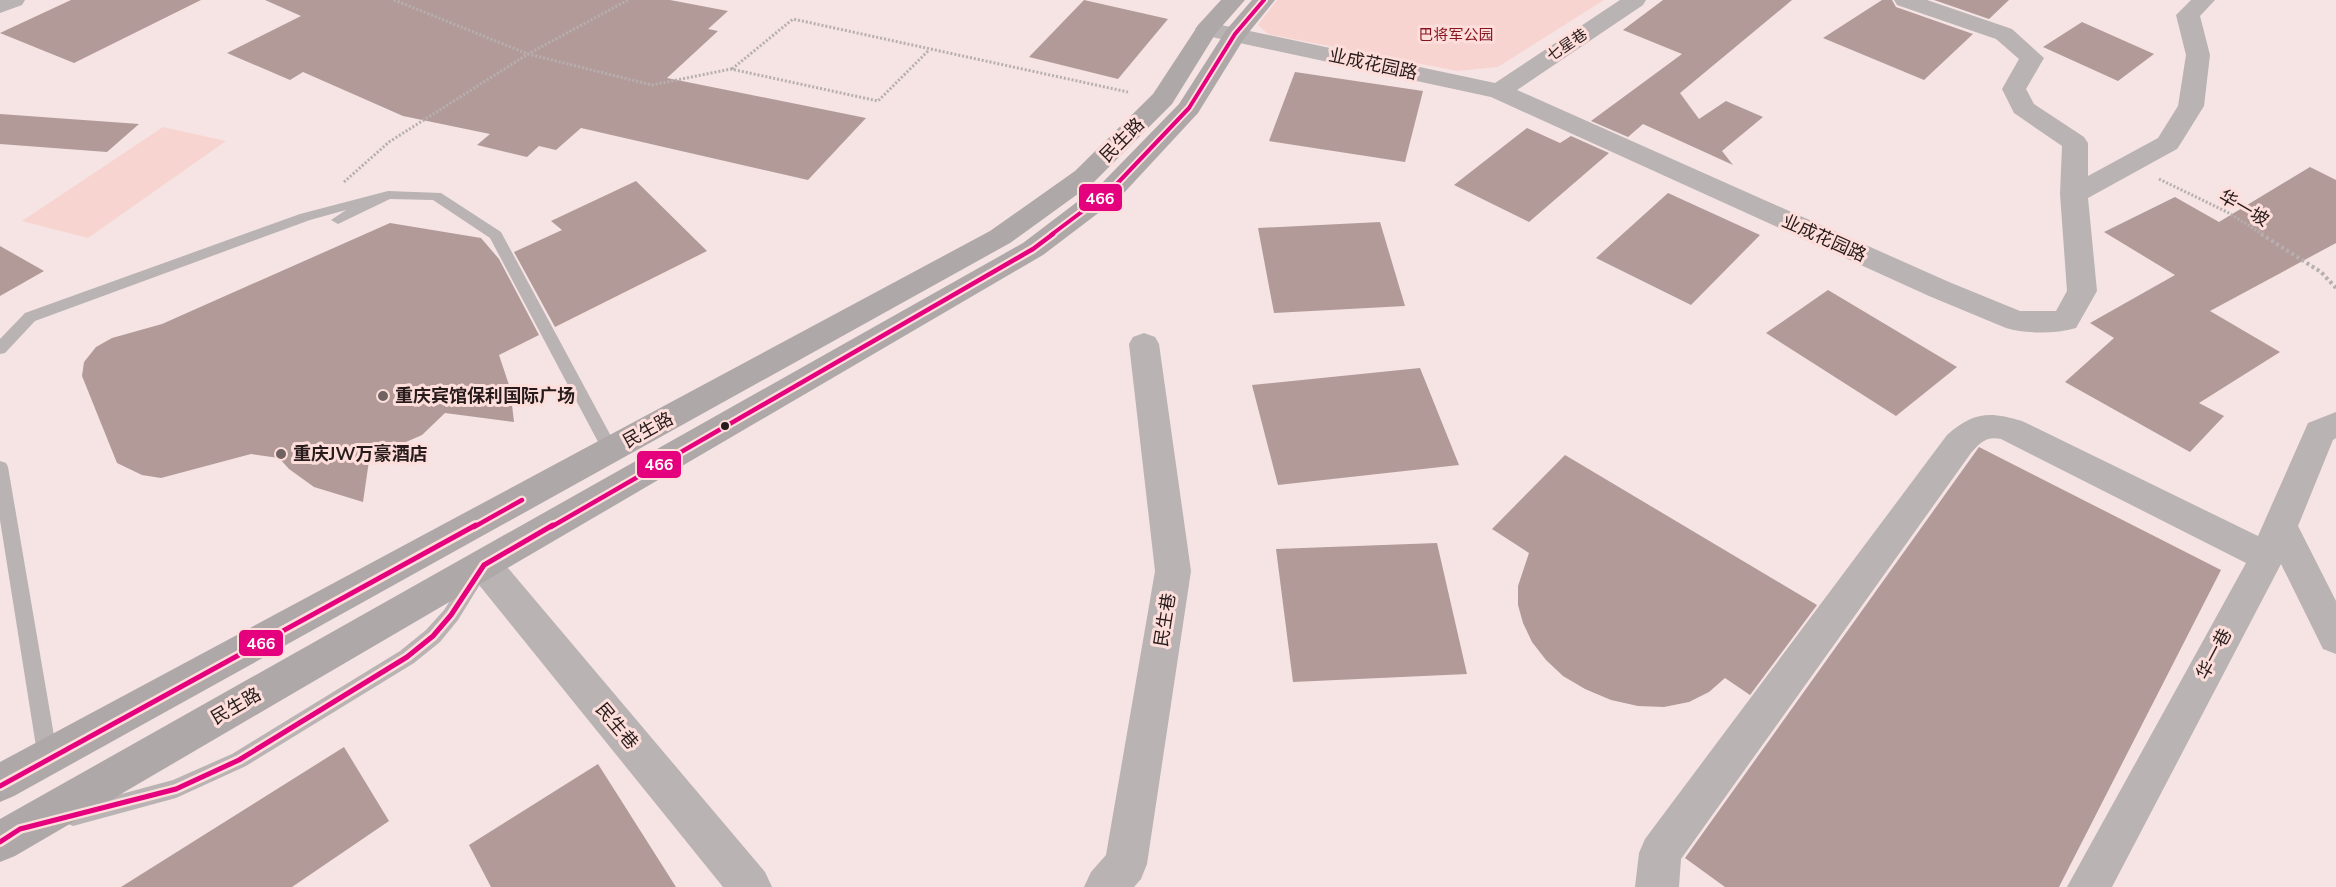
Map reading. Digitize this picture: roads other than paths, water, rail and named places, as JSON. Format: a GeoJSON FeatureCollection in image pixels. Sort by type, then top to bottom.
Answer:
{"type":"FeatureCollection","features":[{"type":"Feature","properties":{"kind":"main road","name":"民生路"},"geometry":{"type":"LineString","coordinates":[[10,835],[1033,249],[1112,189],[1189,108],[1234,0]]}},
{"type":"Feature","properties":{"kind":"main road","name":"民生路"},"geometry":{"type":"LineString","coordinates":[[2,783],[1000,237],[1084,177],[1163,99],[1221,32],[1264,0]]}},
{"type":"Feature","properties":{"kind":"street"},"geometry":{"type":"LineString","coordinates":[[0,6],[14,0]]}},
{"type":"Feature","properties":{"kind":"street","name":"七星巷"},"geometry":{"type":"LineString","coordinates":[[1499,91],[1635,0]]}},
{"type":"Feature","properties":{"kind":"street"},"geometry":{"type":"LineString","coordinates":[[1905,0],[2004,34],[2032,58],[2014,89],[2023,108],[2074,143],[2074,194],[2168,143],[2191,106],[2198,55],[2188,15],[2204,0]]}},
{"type":"Feature","properties":{"kind":"street","name":"业成花园路"},"geometry":{"type":"LineString","coordinates":[[1221,32],[1499,91],[1928,285],[2017,321],[2065,321],[2082,291],[2074,194]]}},
{"type":"Feature","properties":{"kind":"street","name":"民生巷"},"geometry":{"type":"LineString","coordinates":[[1106,887],[1126,864],[1173,571],[1144,344]]}},
{"type":"Feature","properties":{"kind":"street","name":"华一巷"},"geometry":{"type":"LineString","coordinates":[[2089,887],[2273,542],[2320,432],[2336,424]]}},
{"type":"Feature","properties":{"kind":"street"},"geometry":{"type":"LineString","coordinates":[[1657,887],[1660,854],[1959,444],[1977,427],[1999,426],[2010,429],[2273,542],[2336,638]]}},
{"type":"Feature","properties":{"kind":"street","name":"民生巷"},"geometry":{"type":"LineString","coordinates":[[484,565],[750,887]]}},
{"type":"Feature","properties":{"kind":"lane"},"geometry":{"type":"LineString","coordinates":[[0,349],[30,317],[305,217],[388,195],[435,196],[496,236],[611,451]]}},
{"type":"Feature","properties":{"kind":"lane"},"geometry":{"type":"LineString","coordinates":[[338,220],[388,195]]}},
{"type":"Feature","properties":{"kind":"lane"},"geometry":{"type":"LineString","coordinates":[[0,466],[48,759]]}},
{"type":"Feature","properties":{"kind":"place","name":"重庆宾馆保利国际广场"},"geometry":{"type":"Point","coordinates":[383,396]}},
{"type":"Feature","properties":{"kind":"place","name":"重庆JW万豪酒店"},"geometry":{"type":"Point","coordinates":[281,454]}},
{"type":"Feature","properties":{"kind":"park label","name":"巴将军公园"},"geometry":{"type":"Point","coordinates":[1456,35]}}]}
